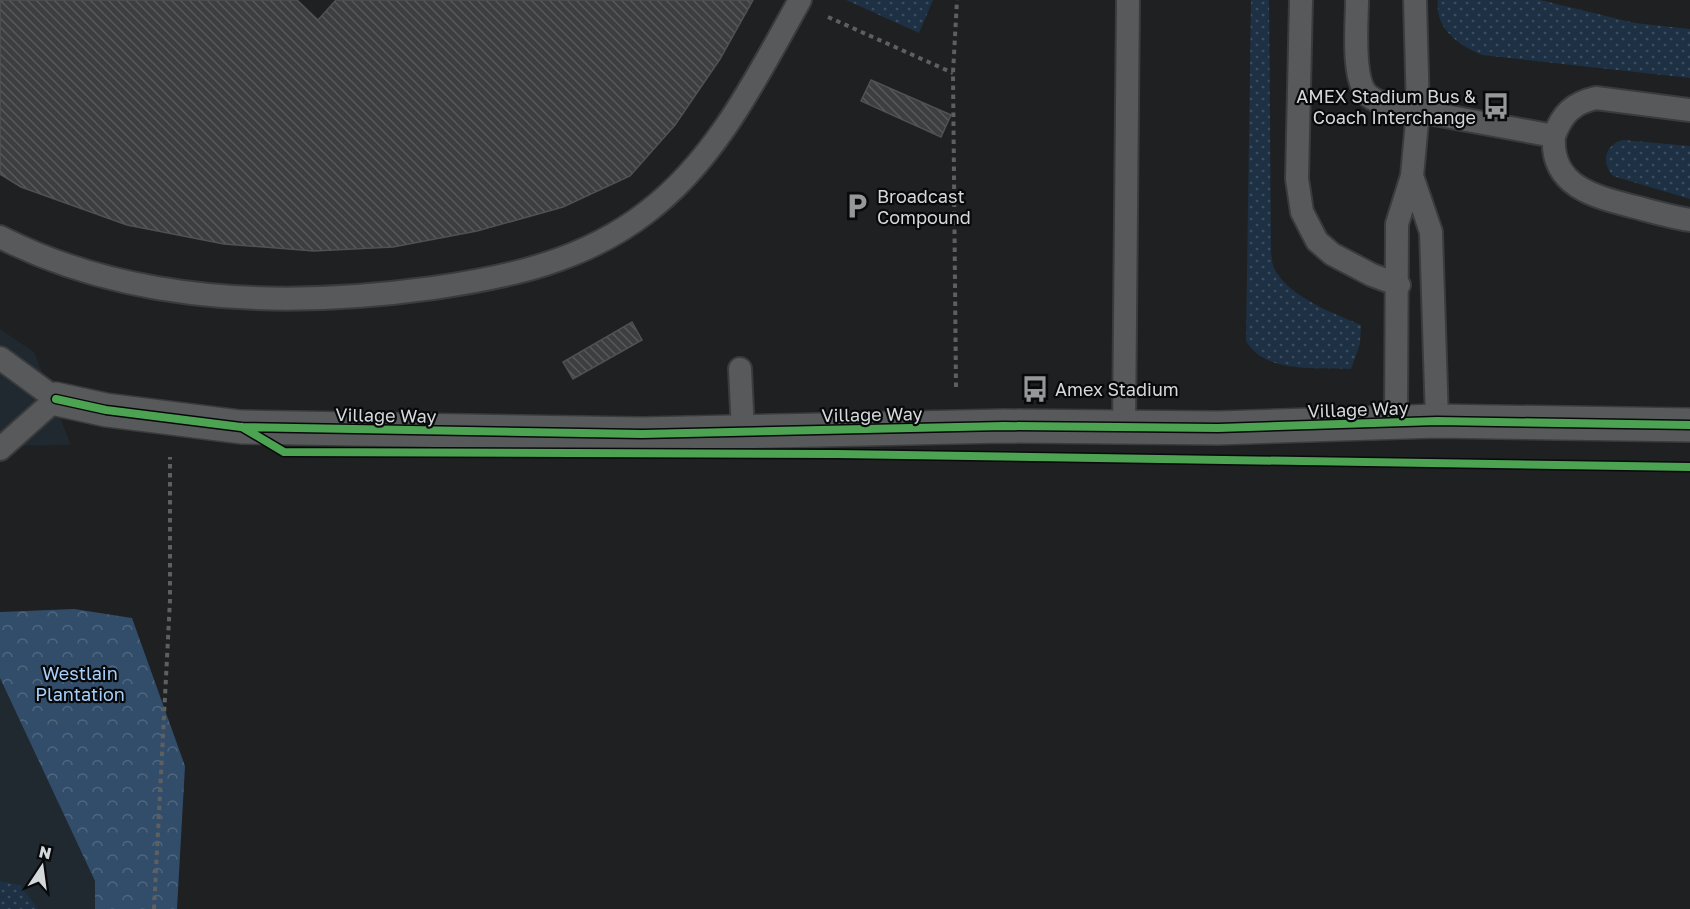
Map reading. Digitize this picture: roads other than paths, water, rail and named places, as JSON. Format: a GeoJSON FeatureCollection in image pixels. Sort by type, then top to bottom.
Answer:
{"type":"FeatureCollection","features":[{"type":"Feature","properties":{"kind":"street","name":"Village Way"},"geometry":{"type":"LineString","coordinates":[[56,399],[106,410],[253,427],[642,434],[956,427],[1218,428],[1437,421],[1690,425]]}},
{"type":"Feature","properties":{"kind":"lane"},"geometry":{"type":"LineString","coordinates":[[1124,427],[1128,0]]}},
{"type":"Feature","properties":{"kind":"lane"},"geometry":{"type":"LineString","coordinates":[[1301,0],[1297,180],[1302,212],[1317,241],[1332,254],[1372,275],[1399,285]]}},
{"type":"Feature","properties":{"kind":"lane"},"geometry":{"type":"LineString","coordinates":[[1357,0],[1358,65],[1362,88],[1368,95],[1383,103],[1418,111],[1554,136]]}},
{"type":"Feature","properties":{"kind":"lane"},"geometry":{"type":"LineString","coordinates":[[1396,422],[1399,285],[1397,224],[1412,176],[1418,111],[1415,0]]}},
{"type":"Feature","properties":{"kind":"lane"},"geometry":{"type":"LineString","coordinates":[[0,237],[48,258],[132,282],[238,298],[349,297],[413,291],[490,279],[540,268],[582,251],[618,232],[647,213],[696,167],[763,67],[799,2]]}},
{"type":"Feature","properties":{"kind":"lane"},"geometry":{"type":"LineString","coordinates":[[1690,110],[1596,98],[1582,101],[1559,122],[1554,136],[1553,149],[1560,170],[1573,184],[1601,198],[1690,220]]}},
{"type":"Feature","properties":{"kind":"lane"},"geometry":{"type":"LineString","coordinates":[[1412,176],[1431,232],[1437,421]]}},
{"type":"Feature","properties":{"kind":"lane"},"geometry":{"type":"LineString","coordinates":[[0,358],[56,399],[0,449]]}},
{"type":"Feature","properties":{"kind":"lane"},"geometry":{"type":"LineString","coordinates":[[740,369],[743,432]]}},
{"type":"Feature","properties":{"kind":"place","name":"AMEX Stadium Bus & Coach Interchange"},"geometry":{"type":"Point","coordinates":[1496,106]}},
{"type":"Feature","properties":{"kind":"place","name":"Broadcast Compound"},"geometry":{"type":"Point","coordinates":[857,206]}},
{"type":"Feature","properties":{"kind":"place","name":"Amex Stadium"},"geometry":{"type":"Point","coordinates":[1035,389]}},
{"type":"Feature","properties":{"kind":"park label","name":"Westlain Plantation"},"geometry":{"type":"Point","coordinates":[80,683]}}]}
